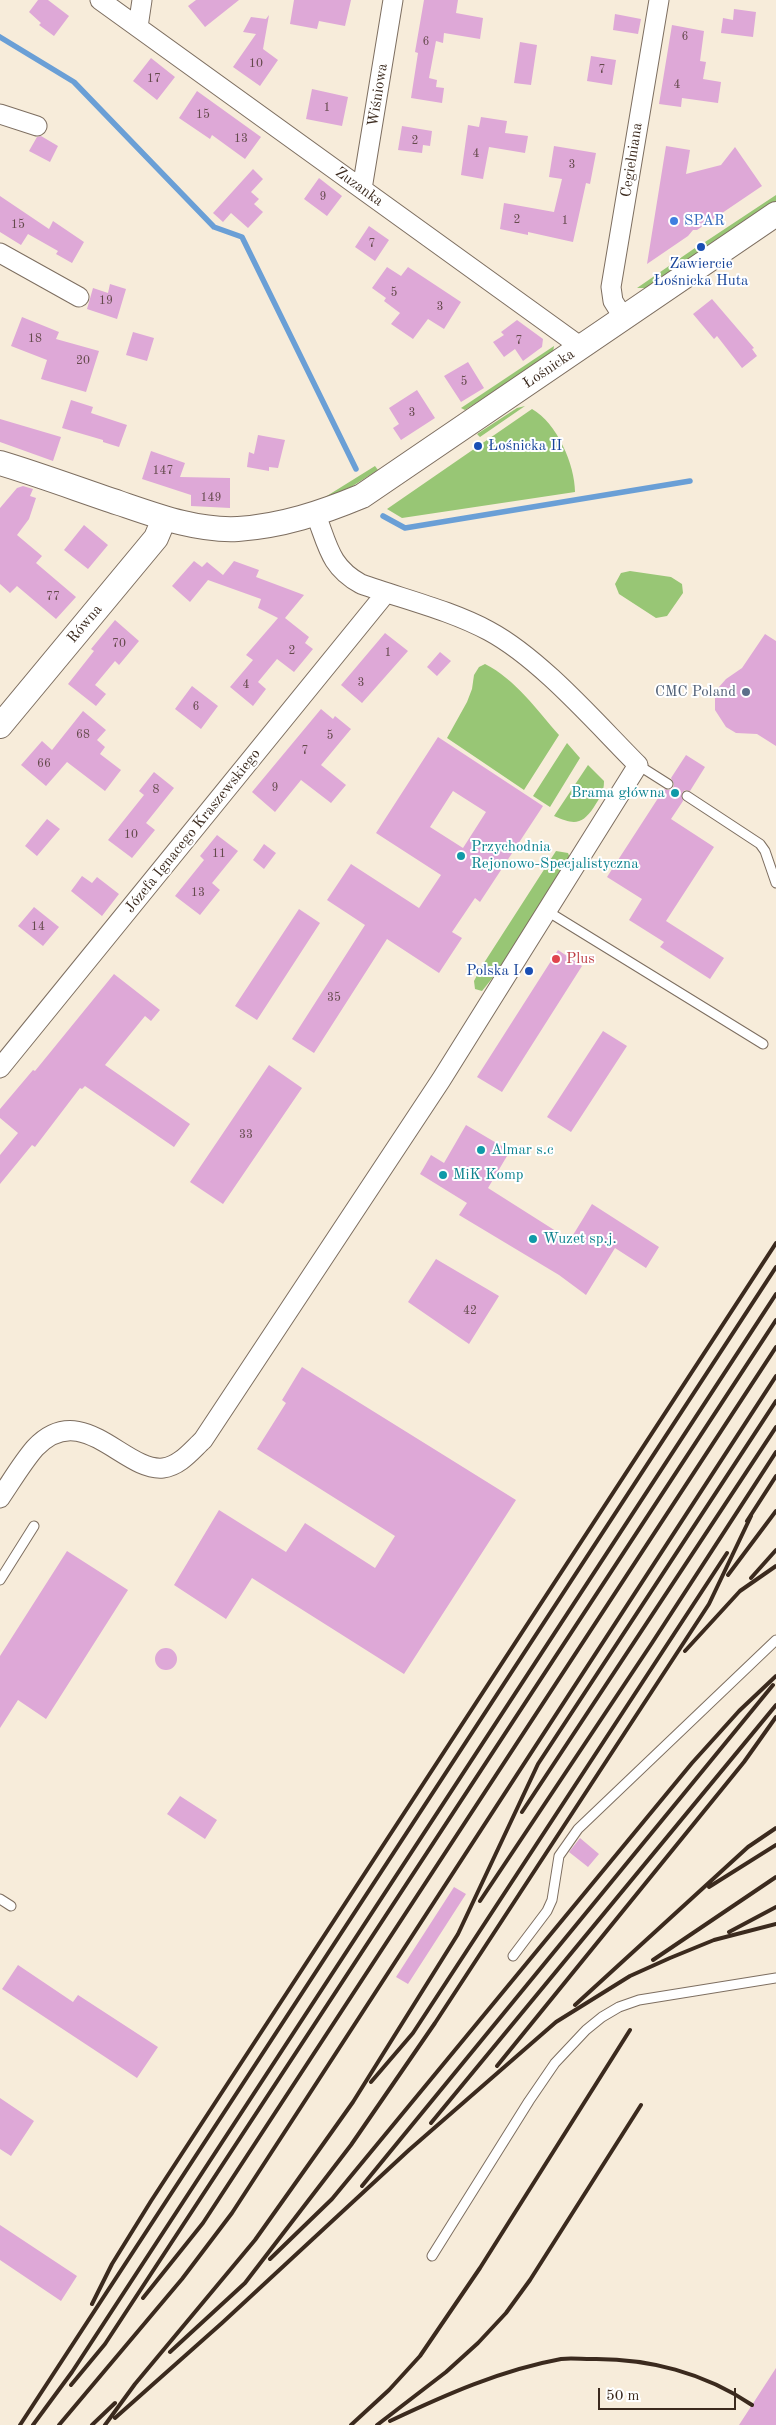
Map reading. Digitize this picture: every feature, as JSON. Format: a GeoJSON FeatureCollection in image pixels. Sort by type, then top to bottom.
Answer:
{"type":"FeatureCollection","features":[{"type":"Feature","properties":{"kind":"street","name":"Zuzanka"},"geometry":{"type":"LineString","coordinates":[[100,0],[581,347]]}},
{"type":"Feature","properties":{"kind":"street"},"geometry":{"type":"LineString","coordinates":[[138,27],[142,0]]}},
{"type":"Feature","properties":{"kind":"street","name":"Wiśniowa"},"geometry":{"type":"LineString","coordinates":[[362,189],[394,0]]}},
{"type":"Feature","properties":{"kind":"street","name":"Cegielniana"},"geometry":{"type":"LineString","coordinates":[[623,317],[613,301],[611,287],[659,0]]}},
{"type":"Feature","properties":{"kind":"street"},"geometry":{"type":"LineString","coordinates":[[0,114],[38,126]]}},
{"type":"Feature","properties":{"kind":"street","name":"Łośnicka"},"geometry":{"type":"LineString","coordinates":[[4,470],[164,519],[205,527],[236,529],[278,524],[316,515],[362,496],[776,214]]}},
{"type":"Feature","properties":{"kind":"street"},"geometry":{"type":"LineString","coordinates":[[0,253],[79,297]]}},
{"type":"Feature","properties":{"kind":"street"},"geometry":{"type":"LineString","coordinates":[[0,1498],[36,1448],[54,1435],[69,1431],[92,1435],[146,1465],[164,1468],[183,1459],[203,1440],[441,1080],[638,765],[539,667],[508,642],[472,623],[386,593],[345,575],[333,561],[316,515]]}},
{"type":"Feature","properties":{"kind":"street","name":"Równa"},"geometry":{"type":"LineString","coordinates":[[0,726],[156,538],[164,519]]}},
{"type":"Feature","properties":{"kind":"street","name":"Józefa Ignacego Kraszewskiego"},"geometry":{"type":"LineString","coordinates":[[0,1068],[386,593]]}},
{"type":"Feature","properties":{"kind":"lane"},"geometry":{"type":"LineString","coordinates":[[638,765],[668,784]]}},
{"type":"Feature","properties":{"kind":"lane"},"geometry":{"type":"LineString","coordinates":[[686,796],[760,844],[765,851],[776,883]]}},
{"type":"Feature","properties":{"kind":"lane"},"geometry":{"type":"LineString","coordinates":[[547,911],[763,1044]]}},
{"type":"Feature","properties":{"kind":"lane"},"geometry":{"type":"LineString","coordinates":[[0,1580],[34,1526]]}},
{"type":"Feature","properties":{"kind":"lane"},"geometry":{"type":"LineString","coordinates":[[512,1956],[547,1911],[552,1900],[559,1856],[578,1829],[776,1640]]}},
{"type":"Feature","properties":{"kind":"lane"},"geometry":{"type":"LineString","coordinates":[[0,1899],[11,1906]]}},
{"type":"Feature","properties":{"kind":"lane"},"geometry":{"type":"LineString","coordinates":[[432,2256],[529,2101],[555,2063],[586,2030],[619,2007],[639,2000],[776,1978]]}},
{"type":"Feature","properties":{"kind":"green space"},"geometry":{"type":"Polygon","coordinates":[[[776,195],[776,201],[707,246],[705,242],[776,195]]]}},
{"type":"Feature","properties":{"kind":"green space"},"geometry":{"type":"Polygon","coordinates":[[[695,248],[699,253],[648,288],[637,288],[695,248]]]}},
{"type":"Feature","properties":{"kind":"green space"},"geometry":{"type":"Polygon","coordinates":[[[554,346],[553,353],[465,410],[461,408],[554,346]]]}},
{"type":"Feature","properties":{"kind":"green space"},"geometry":{"type":"Polygon","coordinates":[[[525,406],[480,437],[477,434],[517,408],[525,406]]]}},
{"type":"Feature","properties":{"kind":"green space"},"geometry":{"type":"Polygon","coordinates":[[[532,409],[541,415],[557,434],[572,470],[575,492],[402,518],[387,509],[532,409]]]}},
{"type":"Feature","properties":{"kind":"green space"},"geometry":{"type":"Polygon","coordinates":[[[375,466],[378,470],[351,487],[322,499],[375,466]]]}},
{"type":"Feature","properties":{"kind":"green space"},"geometry":{"type":"Polygon","coordinates":[[[630,571],[671,577],[682,584],[683,593],[667,616],[656,618],[619,594],[615,584],[621,573],[630,571]]]}},
{"type":"Feature","properties":{"kind":"green space"},"geometry":{"type":"Polygon","coordinates":[[[485,664],[516,686],[559,735],[524,790],[447,738],[467,702],[472,689],[474,675],[479,667],[485,664]]]}},
{"type":"Feature","properties":{"kind":"green space"},"geometry":{"type":"Polygon","coordinates":[[[567,743],[580,758],[550,807],[533,796],[567,743]]]}},
{"type":"Feature","properties":{"kind":"green space"},"geometry":{"type":"Polygon","coordinates":[[[588,765],[604,781],[600,798],[590,813],[577,822],[567,821],[554,816],[588,765]]]}},
{"type":"Feature","properties":{"kind":"green space"},"geometry":{"type":"Polygon","coordinates":[[[556,851],[568,853],[570,858],[567,865],[494,976],[482,991],[475,989],[474,981],[482,966],[556,851]]]}},
{"type":"Feature","properties":{"kind":"building"},"geometry":{"type":"Polygon","coordinates":[[[38,0],[48,0],[69,16],[54,36],[39,25],[41,23],[29,12],[38,0]]]}},
{"type":"Feature","properties":{"kind":"building"},"geometry":{"type":"Polygon","coordinates":[[[196,0],[239,0],[205,27],[188,6],[196,0]]]}},
{"type":"Feature","properties":{"kind":"building"},"geometry":{"type":"Polygon","coordinates":[[[294,0],[351,0],[345,26],[319,21],[317,29],[290,24],[294,0]]]}},
{"type":"Feature","properties":{"kind":"building"},"geometry":{"type":"Polygon","coordinates":[[[424,0],[458,0],[456,13],[483,18],[480,39],[444,33],[443,43],[436,41],[429,78],[437,80],[436,87],[444,88],[442,103],[411,98],[418,53],[415,52],[424,0]]]}},
{"type":"Feature","properties":{"kind":"building"},"geometry":{"type":"Polygon","coordinates":[[[734,9],[756,12],[753,37],[721,33],[723,18],[733,20],[734,9]]]}},
{"type":"Feature","properties":{"kind":"building"},"geometry":{"type":"Polygon","coordinates":[[[615,14],[641,19],[638,34],[613,30],[615,14]]]}},
{"type":"Feature","properties":{"kind":"building"},"geometry":{"type":"Polygon","coordinates":[[[269,15],[263,49],[278,60],[260,86],[233,67],[256,34],[243,32],[251,17],[266,19],[269,15]]]}},
{"type":"Feature","properties":{"kind":"building"},"geometry":{"type":"Polygon","coordinates":[[[672,25],[704,31],[700,61],[706,62],[703,79],[721,82],[718,103],[682,98],[681,107],[659,104],[672,25]]]}},
{"type":"Feature","properties":{"kind":"building"},"geometry":{"type":"Polygon","coordinates":[[[520,42],[537,45],[531,85],[514,83],[520,42]]]}},
{"type":"Feature","properties":{"kind":"building"},"geometry":{"type":"Polygon","coordinates":[[[591,56],[616,60],[612,85],[587,81],[591,56]]]}},
{"type":"Feature","properties":{"kind":"building"},"geometry":{"type":"Polygon","coordinates":[[[151,58],[175,77],[157,100],[133,81],[151,58]]]}},
{"type":"Feature","properties":{"kind":"building"},"geometry":{"type":"Polygon","coordinates":[[[312,89],[348,97],[342,126],[306,119],[312,89]]]}},
{"type":"Feature","properties":{"kind":"building"},"geometry":{"type":"Polygon","coordinates":[[[197,91],[261,137],[245,159],[212,135],[210,139],[179,118],[197,91]]]}},
{"type":"Feature","properties":{"kind":"building"},"geometry":{"type":"Polygon","coordinates":[[[481,117],[507,121],[505,133],[528,136],[525,153],[489,147],[483,179],[461,175],[468,125],[479,127],[481,117]]]}},
{"type":"Feature","properties":{"kind":"building"},"geometry":{"type":"Polygon","coordinates":[[[402,126],[432,131],[430,146],[423,145],[422,153],[398,150],[402,126]]]}},
{"type":"Feature","properties":{"kind":"building"},"geometry":{"type":"Polygon","coordinates":[[[41,136],[58,146],[50,162],[29,151],[37,137],[41,136]]]}},
{"type":"Feature","properties":{"kind":"building"},"geometry":{"type":"Polygon","coordinates":[[[554,146],[596,153],[590,184],[586,183],[573,242],[528,232],[528,235],[500,229],[504,203],[554,212],[562,179],[549,177],[554,146]]]}},
{"type":"Feature","properties":{"kind":"building"},"geometry":{"type":"Polygon","coordinates":[[[666,146],[690,150],[686,174],[721,165],[735,147],[762,186],[697,230],[693,230],[688,236],[647,264],[666,146]]]}},
{"type":"Feature","properties":{"kind":"building"},"geometry":{"type":"Polygon","coordinates":[[[253,169],[263,179],[251,192],[259,199],[254,204],[263,212],[248,228],[231,213],[223,222],[213,213],[253,169]]]}},
{"type":"Feature","properties":{"kind":"building"},"geometry":{"type":"Polygon","coordinates":[[[319,178],[342,196],[327,216],[304,199],[319,178]]]}},
{"type":"Feature","properties":{"kind":"building"},"geometry":{"type":"Polygon","coordinates":[[[0,196],[49,229],[53,221],[84,242],[72,263],[56,254],[58,251],[28,234],[21,245],[0,232],[0,196]]]}},
{"type":"Feature","properties":{"kind":"building"},"geometry":{"type":"Polygon","coordinates":[[[369,226],[389,240],[375,261],[355,247],[369,226]]]}},
{"type":"Feature","properties":{"kind":"building"},"geometry":{"type":"Polygon","coordinates":[[[387,267],[401,276],[408,267],[461,302],[444,329],[428,319],[413,339],[391,324],[400,313],[384,301],[386,298],[372,288],[387,267]]]}},
{"type":"Feature","properties":{"kind":"building"},"geometry":{"type":"Polygon","coordinates":[[[110,284],[126,289],[117,319],[87,309],[93,288],[108,293],[110,284]]]}},
{"type":"Feature","properties":{"kind":"building"},"geometry":{"type":"Polygon","coordinates":[[[712,299],[754,348],[752,349],[757,356],[742,368],[717,336],[714,339],[693,314],[712,299]]]}},
{"type":"Feature","properties":{"kind":"building"},"geometry":{"type":"Polygon","coordinates":[[[22,317],[59,332],[56,339],[99,351],[86,392],[41,379],[47,360],[11,346],[22,317]]]}},
{"type":"Feature","properties":{"kind":"building"},"geometry":{"type":"Polygon","coordinates":[[[517,320],[543,339],[542,347],[523,361],[515,349],[504,357],[493,342],[504,335],[501,332],[517,320]]]}},
{"type":"Feature","properties":{"kind":"building"},"geometry":{"type":"Polygon","coordinates":[[[133,332],[154,338],[147,361],[126,355],[133,332]]]}},
{"type":"Feature","properties":{"kind":"building"},"geometry":{"type":"Polygon","coordinates":[[[468,362],[484,388],[461,402],[444,376],[468,362]]]}},
{"type":"Feature","properties":{"kind":"building"},"geometry":{"type":"Polygon","coordinates":[[[417,390],[435,418],[401,440],[393,428],[399,424],[389,408],[417,390]]]}},
{"type":"Feature","properties":{"kind":"building"},"geometry":{"type":"Polygon","coordinates":[[[71,400],[93,407],[91,413],[127,425],[119,447],[103,442],[103,440],[62,428],[71,400]]]}},
{"type":"Feature","properties":{"kind":"building"},"geometry":{"type":"Polygon","coordinates":[[[0,419],[61,437],[53,461],[0,442],[0,419]]]}},
{"type":"Feature","properties":{"kind":"building"},"geometry":{"type":"Polygon","coordinates":[[[258,435],[285,440],[278,468],[269,467],[269,471],[247,467],[249,452],[254,454],[258,435]]]}},
{"type":"Feature","properties":{"kind":"building"},"geometry":{"type":"Polygon","coordinates":[[[151,451],[185,463],[180,477],[230,478],[230,508],[191,506],[191,495],[142,479],[151,451]]]}},
{"type":"Feature","properties":{"kind":"building"},"geometry":{"type":"Polygon","coordinates":[[[23,486],[33,489],[30,496],[36,498],[29,519],[17,535],[42,556],[36,563],[76,597],[56,619],[17,586],[10,593],[0,584],[0,508],[17,488],[23,486]]]}},
{"type":"Feature","properties":{"kind":"building"},"geometry":{"type":"Polygon","coordinates":[[[84,525],[108,545],[88,569],[64,550],[84,525]]]}},
{"type":"Feature","properties":{"kind":"building"},"geometry":{"type":"Polygon","coordinates":[[[194,561],[202,567],[207,562],[223,575],[234,561],[259,570],[256,577],[304,595],[285,618],[309,637],[305,643],[313,649],[294,672],[277,659],[258,682],[266,689],[253,706],[230,687],[253,660],[246,655],[278,618],[258,608],[261,599],[208,580],[190,602],[172,586],[194,561]]]}},
{"type":"Feature","properties":{"kind":"building"},"geometry":{"type":"Polygon","coordinates":[[[115,620],[139,641],[119,665],[115,661],[95,685],[106,694],[96,706],[68,684],[94,651],[91,649],[115,620]]]}},
{"type":"Feature","properties":{"kind":"building"},"geometry":{"type":"Polygon","coordinates":[[[385,633],[408,651],[362,703],[341,685],[385,633]]]}},
{"type":"Feature","properties":{"kind":"building","name":"CMC Poland"},"geometry":{"type":"Polygon","coordinates":[[[765,634],[776,641],[776,746],[757,734],[736,733],[726,727],[715,710],[715,698],[719,687],[726,679],[742,668],[765,634]]]}},
{"type":"Feature","properties":{"kind":"building"},"geometry":{"type":"Polygon","coordinates":[[[440,652],[451,661],[437,676],[427,667],[440,652]]]}},
{"type":"Feature","properties":{"kind":"building"},"geometry":{"type":"Polygon","coordinates":[[[192,686],[218,706],[201,729],[175,709],[192,686]]]}},
{"type":"Feature","properties":{"kind":"building"},"geometry":{"type":"Polygon","coordinates":[[[321,709],[333,719],[335,716],[351,729],[321,765],[346,785],[331,803],[301,780],[275,812],[252,792],[321,709]]]}},
{"type":"Feature","properties":{"kind":"building"},"geometry":{"type":"Polygon","coordinates":[[[83,711],[106,730],[97,740],[105,747],[100,754],[121,770],[105,791],[67,762],[46,786],[21,765],[42,741],[52,750],[83,711]]]}},
{"type":"Feature","properties":{"kind":"building","name":"Przychodnia Rejonowo-Specjalistyczna"},"geometry":{"type":"Polygon","coordinates":[[[438,737],[543,806],[480,902],[475,898],[452,932],[462,938],[439,973],[387,939],[314,1053],[292,1039],[365,925],[327,900],[351,864],[419,908],[441,875],[376,833],[438,737]],[[453,791],[430,827],[463,848],[486,812],[453,791]]]}},
{"type":"Feature","properties":{"kind":"building"},"geometry":{"type":"Polygon","coordinates":[[[686,755],[705,767],[690,791],[685,790],[682,793],[683,801],[671,819],[714,847],[666,921],[724,958],[710,979],[660,947],[664,942],[629,920],[642,899],[607,877],[664,789],[673,788],[674,784],[671,778],[686,755]]]}},
{"type":"Feature","properties":{"kind":"building"},"geometry":{"type":"Polygon","coordinates":[[[154,772],[174,788],[146,823],[155,830],[132,858],[108,840],[144,795],[139,791],[154,772]]]}},
{"type":"Feature","properties":{"kind":"building"},"geometry":{"type":"Polygon","coordinates":[[[47,819],[60,829],[37,856],[25,846],[47,819]]]}},
{"type":"Feature","properties":{"kind":"building"},"geometry":{"type":"Polygon","coordinates":[[[217,835],[238,851],[212,883],[220,890],[200,915],[175,896],[204,860],[200,856],[217,835]]]}},
{"type":"Feature","properties":{"kind":"building"},"geometry":{"type":"Polygon","coordinates":[[[264,844],[276,853],[264,869],[253,860],[264,844]]]}},
{"type":"Feature","properties":{"kind":"building"},"geometry":{"type":"Polygon","coordinates":[[[82,876],[92,883],[97,877],[119,894],[102,916],[71,891],[82,876]]]}},
{"type":"Feature","properties":{"kind":"building"},"geometry":{"type":"Polygon","coordinates":[[[34,907],[59,927],[43,946],[18,926],[34,907]]]}},
{"type":"Feature","properties":{"kind":"building"},"geometry":{"type":"Polygon","coordinates":[[[299,909],[320,923],[257,1020],[235,1006],[299,909]]]}},
{"type":"Feature","properties":{"kind":"building"},"geometry":{"type":"Polygon","coordinates":[[[558,950],[582,966],[502,1092],[477,1077],[558,950]]]}},
{"type":"Feature","properties":{"kind":"building"},"geometry":{"type":"Polygon","coordinates":[[[114,974],[160,1010],[151,1021],[145,1016],[105,1065],[190,1124],[174,1147],[85,1086],[82,1089],[80,1088],[35,1147],[32,1145],[0,1184],[0,1155],[18,1133],[0,1118],[0,1109],[33,1070],[35,1071],[114,974]]]}},
{"type":"Feature","properties":{"kind":"building"},"geometry":{"type":"Polygon","coordinates":[[[603,1031],[627,1046],[571,1132],[547,1117],[603,1031]]]}},
{"type":"Feature","properties":{"kind":"building"},"geometry":{"type":"Polygon","coordinates":[[[269,1065],[302,1088],[223,1204],[190,1182],[269,1065]]]}},
{"type":"Feature","properties":{"kind":"building"},"geometry":{"type":"Polygon","coordinates":[[[466,1125],[510,1151],[488,1188],[570,1240],[592,1204],[659,1247],[646,1268],[615,1248],[586,1295],[559,1275],[459,1215],[467,1203],[420,1174],[431,1155],[444,1163],[466,1125]]]}},
{"type":"Feature","properties":{"kind":"building"},"geometry":{"type":"Polygon","coordinates":[[[436,1259],[499,1296],[469,1344],[408,1302],[436,1259]]]}},
{"type":"Feature","properties":{"kind":"building"},"geometry":{"type":"Polygon","coordinates":[[[302,1367],[516,1500],[404,1674],[252,1578],[226,1619],[174,1585],[219,1510],[286,1552],[305,1523],[375,1568],[395,1536],[257,1449],[286,1403],[282,1400],[302,1367]]]}},
{"type":"Feature","properties":{"kind":"building"},"geometry":{"type":"Polygon","coordinates":[[[67,1551],[128,1590],[46,1719],[18,1700],[0,1728],[0,1656],[67,1551]]]}},
{"type":"Feature","properties":{"kind":"building"},"geometry":{"type":"Polygon","coordinates":[[[166,1648],[174,1651],[177,1659],[174,1667],[166,1670],[158,1667],[155,1659],[158,1651],[166,1648]]]}},
{"type":"Feature","properties":{"kind":"building"},"geometry":{"type":"Polygon","coordinates":[[[180,1796],[217,1820],[205,1839],[167,1814],[180,1796]]]}},
{"type":"Feature","properties":{"kind":"building"},"geometry":{"type":"Polygon","coordinates":[[[580,1838],[599,1854],[588,1867],[569,1852],[580,1838]]]}},
{"type":"Feature","properties":{"kind":"building"},"geometry":{"type":"Polygon","coordinates":[[[454,1887],[466,1894],[408,1984],[396,1977],[454,1887]]]}},
{"type":"Feature","properties":{"kind":"building"},"geometry":{"type":"Polygon","coordinates":[[[18,1965],[73,2002],[78,1995],[158,2047],[137,2078],[2,1989],[18,1965]]]}},
{"type":"Feature","properties":{"kind":"building"},"geometry":{"type":"Polygon","coordinates":[[[0,2098],[34,2121],[11,2156],[0,2149],[0,2098]]]}},
{"type":"Feature","properties":{"kind":"building"},"geometry":{"type":"Polygon","coordinates":[[[0,2225],[77,2276],[61,2301],[0,2260],[0,2225]]]}},
{"type":"Feature","properties":{"kind":"building"},"geometry":{"type":"Polygon","coordinates":[[[776,2368],[776,2425],[739,2425],[752,2405],[776,2368]]]}},
{"type":"Feature","properties":{"kind":"waterway"},"geometry":{"type":"LineString","coordinates":[[0,37],[74,82],[214,227],[242,237],[356,469]]}},
{"type":"Feature","properties":{"kind":"waterway"},"geometry":{"type":"LineString","coordinates":[[383,516],[405,528],[690,481]]}},
{"type":"Feature","properties":{"kind":"railway"},"geometry":{"type":"LineString","coordinates":[[92,2304],[112,2264],[151,2201],[776,1243]]}},
{"type":"Feature","properties":{"kind":"railway"},"geometry":{"type":"LineString","coordinates":[[20,2425],[776,1267]]}},
{"type":"Feature","properties":{"kind":"railway"},"geometry":{"type":"LineString","coordinates":[[33,2425],[72,2372],[776,1294]]}},
{"type":"Feature","properties":{"kind":"railway"},"geometry":{"type":"LineString","coordinates":[[71,2385],[105,2344],[776,1320]]}},
{"type":"Feature","properties":{"kind":"railway"},"geometry":{"type":"LineString","coordinates":[[143,2298],[203,2223],[776,1347]]}},
{"type":"Feature","properties":{"kind":"railway"},"geometry":{"type":"LineString","coordinates":[[59,2425],[182,2279],[232,2213],[776,1376]]}},
{"type":"Feature","properties":{"kind":"railway"},"geometry":{"type":"LineString","coordinates":[[105,2425],[135,2384],[255,2240],[353,2102],[458,1934],[538,1764],[776,1401]]}},
{"type":"Feature","properties":{"kind":"railway"},"geometry":{"type":"LineString","coordinates":[[522,1812],[776,1427]]}},
{"type":"Feature","properties":{"kind":"railway"},"geometry":{"type":"LineString","coordinates":[[480,1901],[652,1643],[776,1452]]}},
{"type":"Feature","properties":{"kind":"railway"},"geometry":{"type":"LineString","coordinates":[[747,1521],[776,1476]]}},
{"type":"Feature","properties":{"kind":"railway"},"geometry":{"type":"LineString","coordinates":[[728,1575],[776,1511]]}},
{"type":"Feature","properties":{"kind":"railway"},"geometry":{"type":"LineString","coordinates":[[170,2352],[245,2283],[351,2145],[435,2023],[709,1604],[751,1516]]}},
{"type":"Feature","properties":{"kind":"railway"},"geometry":{"type":"LineString","coordinates":[[751,1578],[776,1550]]}},
{"type":"Feature","properties":{"kind":"railway"},"geometry":{"type":"LineString","coordinates":[[371,2082],[413,2033],[727,1553]]}},
{"type":"Feature","properties":{"kind":"railway"},"geometry":{"type":"LineString","coordinates":[[685,1651],[740,1591],[776,1566]]}},
{"type":"Feature","properties":{"kind":"railway"},"geometry":{"type":"LineString","coordinates":[[270,2259],[332,2199],[692,1763],[739,1711],[776,1676]]}},
{"type":"Feature","properties":{"kind":"railway"},"geometry":{"type":"LineString","coordinates":[[362,2186],[773,1685]]}},
{"type":"Feature","properties":{"kind":"railway"},"geometry":{"type":"LineString","coordinates":[[431,2123],[776,1705]]}},
{"type":"Feature","properties":{"kind":"railway"},"geometry":{"type":"LineString","coordinates":[[497,2066],[744,1762],[776,1717]]}},
{"type":"Feature","properties":{"kind":"railway"},"geometry":{"type":"LineString","coordinates":[[575,2005],[748,1847],[776,1828]]}},
{"type":"Feature","properties":{"kind":"railway"},"geometry":{"type":"LineString","coordinates":[[709,1887],[776,1845]]}},
{"type":"Feature","properties":{"kind":"railway"},"geometry":{"type":"LineString","coordinates":[[653,1960],[776,1877]]}},
{"type":"Feature","properties":{"kind":"railway"},"geometry":{"type":"LineString","coordinates":[[729,1932],[776,1907]]}},
{"type":"Feature","properties":{"kind":"railway"},"geometry":{"type":"LineString","coordinates":[[115,2418],[222,2323],[409,2150],[556,2022],[630,1976],[670,1958],[714,1940],[776,1924]]}},
{"type":"Feature","properties":{"kind":"railway"},"geometry":{"type":"LineString","coordinates":[[351,2425],[389,2390],[420,2356],[480,2268],[630,2030]]}},
{"type":"Feature","properties":{"kind":"railway"},"geometry":{"type":"LineString","coordinates":[[377,2425],[446,2372],[478,2343],[506,2313],[530,2280],[641,2105]]}},
{"type":"Feature","properties":{"kind":"railway"},"geometry":{"type":"LineString","coordinates":[[390,2421],[452,2393],[495,2377],[561,2359],[612,2359],[655,2365],[695,2376],[715,2384],[752,2405]]}},
{"type":"Feature","properties":{"kind":"railway"},"geometry":{"type":"LineString","coordinates":[[92,2425],[115,2403]]}},
{"type":"Feature","properties":{"kind":"place","name":"SPAR"},"geometry":{"type":"Point","coordinates":[674,221]}},
{"type":"Feature","properties":{"kind":"place","name":"Zawiercie Łośnicka Huta"},"geometry":{"type":"Point","coordinates":[701,247]}},
{"type":"Feature","properties":{"kind":"place","name":"Łośnicka II"},"geometry":{"type":"Point","coordinates":[478,446]}},
{"type":"Feature","properties":{"kind":"place","name":"CMC Poland"},"geometry":{"type":"Point","coordinates":[746,692]}},
{"type":"Feature","properties":{"kind":"place","name":"Brama główna"},"geometry":{"type":"Point","coordinates":[675,793]}},
{"type":"Feature","properties":{"kind":"place","name":"Przychodnia Rejonowo-Specjalistyczna"},"geometry":{"type":"Point","coordinates":[461,856]}},
{"type":"Feature","properties":{"kind":"place","name":"Plus"},"geometry":{"type":"Point","coordinates":[556,959]}},
{"type":"Feature","properties":{"kind":"place","name":"Polska I"},"geometry":{"type":"Point","coordinates":[529,971]}},
{"type":"Feature","properties":{"kind":"place","name":"Almar s.c"},"geometry":{"type":"Point","coordinates":[481,1150]}},
{"type":"Feature","properties":{"kind":"place","name":"MiK Komp"},"geometry":{"type":"Point","coordinates":[443,1175]}},
{"type":"Feature","properties":{"kind":"place","name":"Wuzet sp.j."},"geometry":{"type":"Point","coordinates":[533,1239]}}]}
